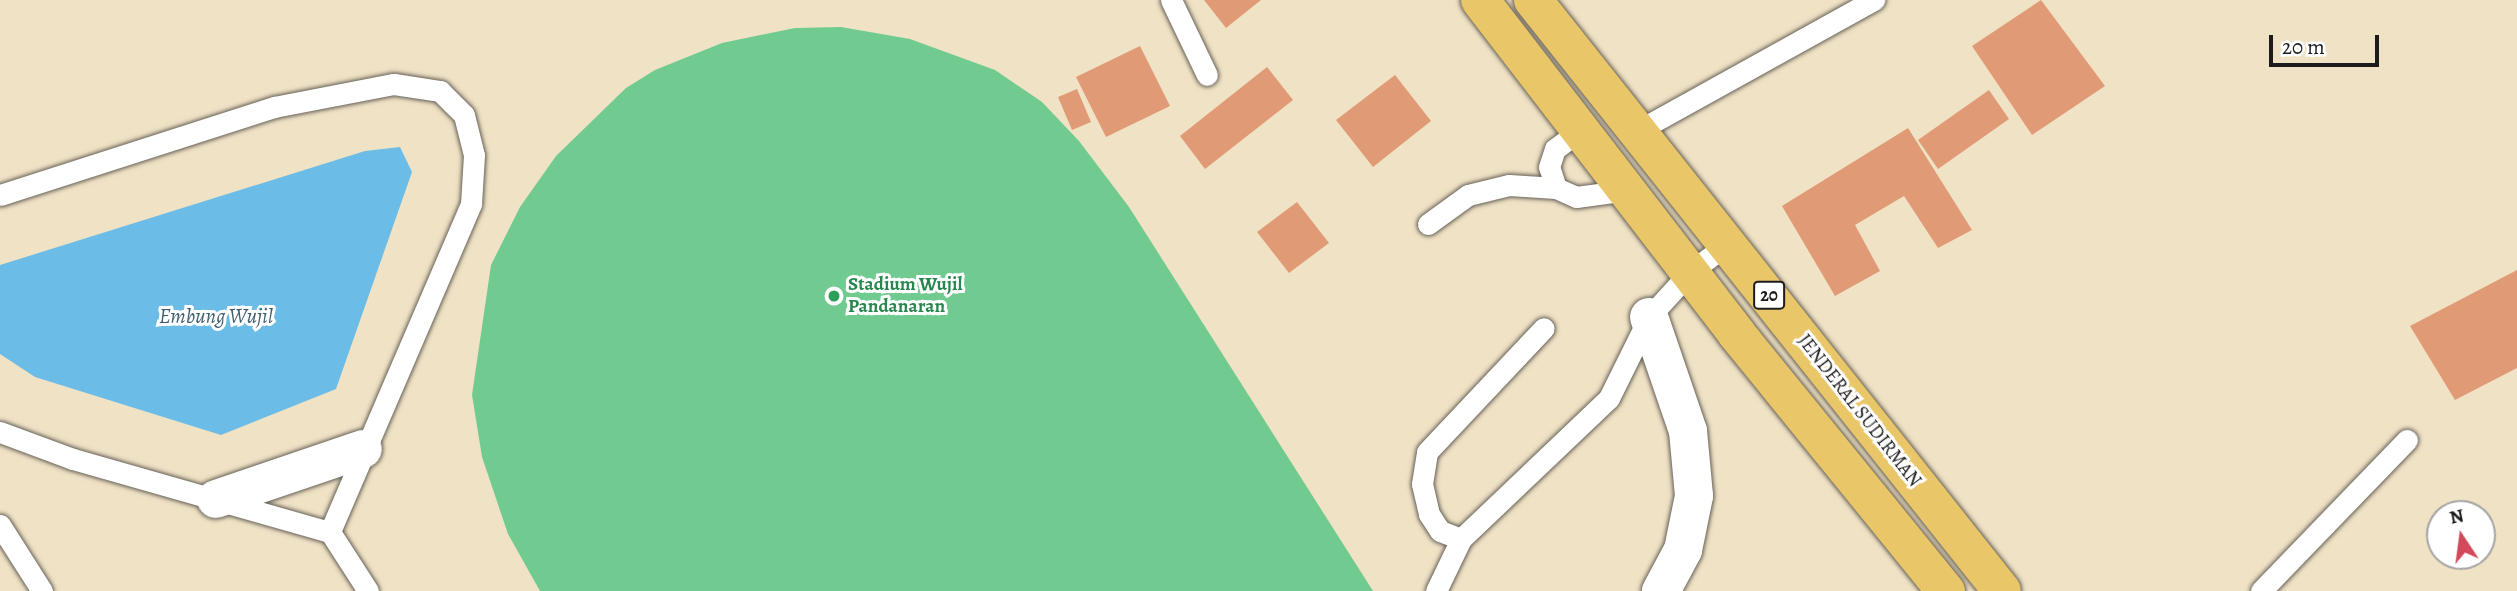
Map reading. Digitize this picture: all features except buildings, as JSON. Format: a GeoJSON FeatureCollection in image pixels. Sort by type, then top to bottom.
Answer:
{"type":"FeatureCollection","features":[{"type":"Feature","properties":{"kind":"highway","name":"JENDERAL SUDIRMAN"},"geometry":{"type":"LineString","coordinates":[[1534,0],[2002,591]]}},
{"type":"Feature","properties":{"kind":"highway","name":"20"},"geometry":{"type":"LineString","coordinates":[[1498,6],[1628,190],[1946,591]]}},
{"type":"Feature","properties":{"kind":"street"},"geometry":{"type":"LineString","coordinates":[[1649,317],[1688,431],[1694,496],[1683,550],[1661,591]]}},
{"type":"Feature","properties":{"kind":"street"},"geometry":{"type":"LineString","coordinates":[[216,499],[363,449]]}},
{"type":"Feature","properties":{"kind":"lane"},"geometry":{"type":"LineString","coordinates":[[1171,0],[1207,75]]}},
{"type":"Feature","properties":{"kind":"lane"},"geometry":{"type":"LineString","coordinates":[[1639,130],[1874,0]]}},
{"type":"Feature","properties":{"kind":"lane"},"geometry":{"type":"LineString","coordinates":[[0,195],[274,107],[394,84],[440,91],[464,115],[474,155],[471,204],[363,449],[330,532]]}},
{"type":"Feature","properties":{"kind":"lane"},"geometry":{"type":"LineString","coordinates":[[1556,188],[1549,167],[1555,149],[1582,128]]}},
{"type":"Feature","properties":{"kind":"lane"},"geometry":{"type":"LineString","coordinates":[[1428,224],[1468,195],[1509,185],[1556,188],[1576,197],[1628,190]]}},
{"type":"Feature","properties":{"kind":"lane"},"geometry":{"type":"LineString","coordinates":[[1436,591],[1461,539],[1609,398],[1649,317],[1691,271],[1729,243]]}},
{"type":"Feature","properties":{"kind":"lane"},"geometry":{"type":"LineString","coordinates":[[1461,539],[1440,531],[1429,514],[1422,484],[1427,452],[1544,328]]}},
{"type":"Feature","properties":{"kind":"lane"},"geometry":{"type":"LineString","coordinates":[[0,432],[330,532],[368,591]]}},
{"type":"Feature","properties":{"kind":"lane"},"geometry":{"type":"LineString","coordinates":[[2261,591],[2407,440]]}},
{"type":"Feature","properties":{"kind":"lane"},"geometry":{"type":"LineString","coordinates":[[0,525],[42,591]]}},
{"type":"Feature","properties":{"kind":"green space","name":"Stadium Wujil Pandanaran"},"geometry":{"type":"Polygon","coordinates":[[[841,27],[910,39],[995,70],[1042,102],[1079,141],[1129,207],[1373,591],[540,591],[508,534],[482,457],[472,395],[491,265],[520,207],[556,156],[626,88],[655,70],[722,43],[795,28],[841,27]]]}},
{"type":"Feature","properties":{"kind":"water","name":"Embung Wujil"},"geometry":{"type":"Polygon","coordinates":[[[400,147],[412,172],[336,389],[221,435],[35,377],[0,354],[0,265],[365,151],[400,147]]]}},
{"type":"Feature","properties":{"kind":"place","name":"Stadium Wujil Pandanaran"},"geometry":{"type":"Point","coordinates":[834,296]}}]}
